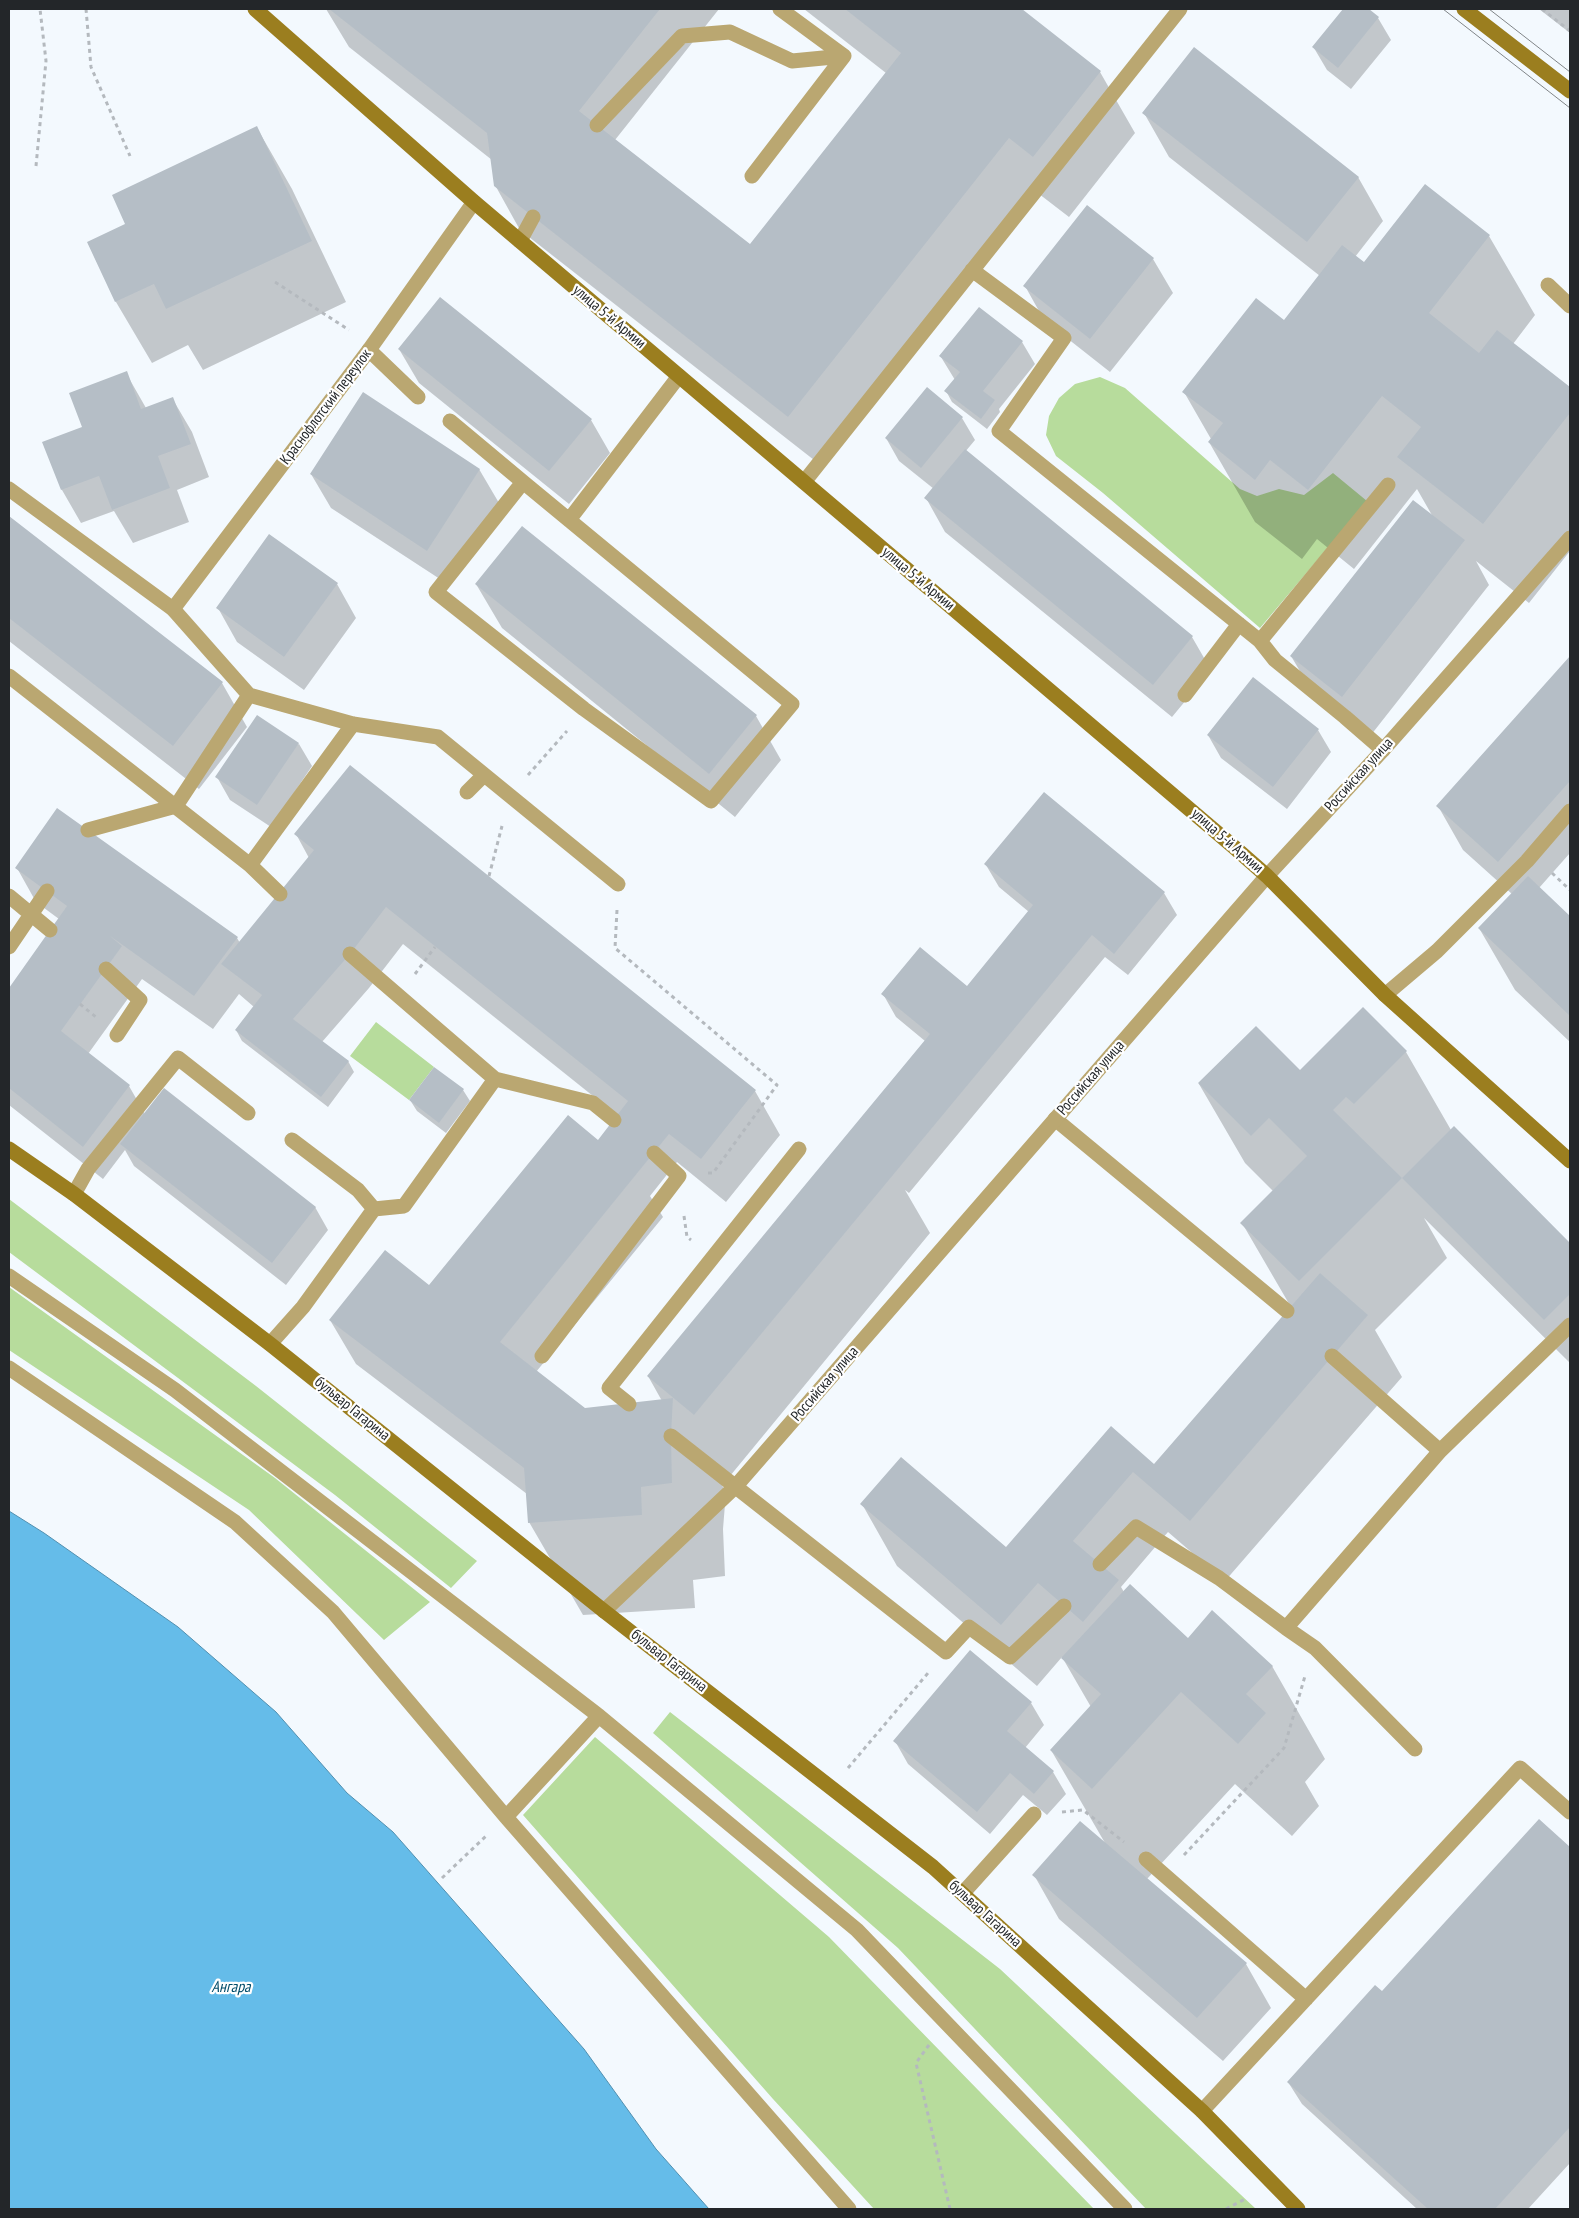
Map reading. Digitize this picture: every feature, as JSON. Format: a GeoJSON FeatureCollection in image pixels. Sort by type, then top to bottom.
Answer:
{"type":"FeatureCollection","features":[{"type":"Feature","properties":{"kind":"street","name":"улица 5-й Армии"},"geometry":{"type":"LineString","coordinates":[[255,9],[474,202],[1267,876],[1385,995],[1570,1161]]}},
{"type":"Feature","properties":{"kind":"street"},"geometry":{"type":"LineString","coordinates":[[780,9],[844,56]]}},
{"type":"Feature","properties":{"kind":"street"},"geometry":{"type":"LineString","coordinates":[[804,482],[1180,9]]}},
{"type":"Feature","properties":{"kind":"street"},"geometry":{"type":"LineString","coordinates":[[1464,9],[1570,91]]}},
{"type":"Feature","properties":{"kind":"street"},"geometry":{"type":"LineString","coordinates":[[597,125],[682,36],[730,32],[792,61],[844,56]]}},
{"type":"Feature","properties":{"kind":"street"},"geometry":{"type":"LineString","coordinates":[[752,176],[844,56]]}},
{"type":"Feature","properties":{"kind":"street","name":"Краснофлотский переулок"},"geometry":{"type":"LineString","coordinates":[[174,609],[369,350],[474,202]]}},
{"type":"Feature","properties":{"kind":"street"},"geometry":{"type":"LineString","coordinates":[[520,241],[533,217]]}},
{"type":"Feature","properties":{"kind":"street"},"geometry":{"type":"LineString","coordinates":[[972,270],[1064,338],[999,431],[1240,624],[1260,641],[1274,660],[1345,717],[1382,750]]}},
{"type":"Feature","properties":{"kind":"street"},"geometry":{"type":"LineString","coordinates":[[1548,285],[1570,306]]}},
{"type":"Feature","properties":{"kind":"street"},"geometry":{"type":"LineString","coordinates":[[369,350],[418,397]]}},
{"type":"Feature","properties":{"kind":"street"},"geometry":{"type":"LineString","coordinates":[[569,520],[678,376]]}},
{"type":"Feature","properties":{"kind":"street"},"geometry":{"type":"LineString","coordinates":[[450,421],[524,482],[569,520],[792,704],[711,801],[584,708],[436,592],[524,482]]}},
{"type":"Feature","properties":{"kind":"street"},"geometry":{"type":"LineString","coordinates":[[1260,641],[1388,485]]}},
{"type":"Feature","properties":{"kind":"street"},"geometry":{"type":"LineString","coordinates":[[9,489],[174,609],[249,695],[353,724],[438,737],[618,884]]}},
{"type":"Feature","properties":{"kind":"street","name":"Российская улица"},"geometry":{"type":"LineString","coordinates":[[604,1611],[735,1487],[1267,876],[1382,750],[1570,538]]}},
{"type":"Feature","properties":{"kind":"street"},"geometry":{"type":"LineString","coordinates":[[1185,695],[1240,624]]}},
{"type":"Feature","properties":{"kind":"street"},"geometry":{"type":"LineString","coordinates":[[9,676],[250,865],[280,894]]}},
{"type":"Feature","properties":{"kind":"street"},"geometry":{"type":"LineString","coordinates":[[88,830],[176,806],[249,695]]}},
{"type":"Feature","properties":{"kind":"street"},"geometry":{"type":"LineString","coordinates":[[250,865],[353,724]]}},
{"type":"Feature","properties":{"kind":"street"},"geometry":{"type":"LineString","coordinates":[[467,792],[484,775]]}},
{"type":"Feature","properties":{"kind":"street"},"geometry":{"type":"LineString","coordinates":[[1385,995],[1437,951],[1527,861],[1570,811]]}},
{"type":"Feature","properties":{"kind":"street"},"geometry":{"type":"LineString","coordinates":[[9,947],[47,891]]}},
{"type":"Feature","properties":{"kind":"street"},"geometry":{"type":"LineString","coordinates":[[9,896],[50,930]]}},
{"type":"Feature","properties":{"kind":"street"},"geometry":{"type":"LineString","coordinates":[[350,954],[495,1078],[593,1103],[614,1120]]}},
{"type":"Feature","properties":{"kind":"street"},"geometry":{"type":"LineString","coordinates":[[106,969],[140,1000],[116,1035]]}},
{"type":"Feature","properties":{"kind":"street"},"geometry":{"type":"LineString","coordinates":[[74,1194],[88,1169],[178,1058],[248,1113]]}},
{"type":"Feature","properties":{"kind":"street"},"geometry":{"type":"LineString","coordinates":[[270,1344],[303,1307],[374,1209],[404,1206],[495,1078]]}},
{"type":"Feature","properties":{"kind":"street"},"geometry":{"type":"LineString","coordinates":[[1055,1119],[1287,1311]]}},
{"type":"Feature","properties":{"kind":"street"},"geometry":{"type":"LineString","coordinates":[[292,1140],[358,1190],[374,1209]]}},
{"type":"Feature","properties":{"kind":"street","name":"бульвар Гагарина"},"geometry":{"type":"LineString","coordinates":[[9,1149],[74,1194],[270,1344],[604,1611],[832,1788],[963,1893],[1202,2111],[1298,2209]]}},
{"type":"Feature","properties":{"kind":"street"},"geometry":{"type":"LineString","coordinates":[[630,1404],[610,1388],[799,1149]]}},
{"type":"Feature","properties":{"kind":"street"},"geometry":{"type":"LineString","coordinates":[[542,1356],[679,1176],[654,1153]]}},
{"type":"Feature","properties":{"kind":"street"},"geometry":{"type":"LineString","coordinates":[[9,1276],[175,1390],[599,1716],[857,1930],[1125,2209]]}},
{"type":"Feature","properties":{"kind":"street"},"geometry":{"type":"LineString","coordinates":[[1286,1628],[1440,1451],[1570,1325]]}},
{"type":"Feature","properties":{"kind":"street"},"geometry":{"type":"LineString","coordinates":[[1332,1356],[1440,1451]]}},
{"type":"Feature","properties":{"kind":"street"},"geometry":{"type":"LineString","coordinates":[[9,1368],[235,1522],[332,1612],[506,1817],[849,2209]]}},
{"type":"Feature","properties":{"kind":"street"},"geometry":{"type":"LineString","coordinates":[[670,1436],[946,1652],[969,1627],[1010,1658],[1064,1606]]}},
{"type":"Feature","properties":{"kind":"street"},"geometry":{"type":"LineString","coordinates":[[1100,1564],[1136,1527],[1219,1578],[1315,1648],[1415,1748]]}},
{"type":"Feature","properties":{"kind":"street"},"geometry":{"type":"LineString","coordinates":[[506,1817],[599,1716]]}},
{"type":"Feature","properties":{"kind":"street"},"geometry":{"type":"LineString","coordinates":[[1202,2111],[1520,1768],[1570,1812]]}},
{"type":"Feature","properties":{"kind":"street"},"geometry":{"type":"LineString","coordinates":[[963,1893],[1034,1814]]}},
{"type":"Feature","properties":{"kind":"street"},"geometry":{"type":"LineString","coordinates":[[1146,1859],[1306,1999]]}},
{"type":"Feature","properties":{"kind":"path"},"geometry":{"type":"LineString","coordinates":[[36,166],[46,61],[40,9]]}},
{"type":"Feature","properties":{"kind":"path"},"geometry":{"type":"LineString","coordinates":[[86,9],[91,67],[130,156]]}},
{"type":"Feature","properties":{"kind":"path"},"geometry":{"type":"LineString","coordinates":[[1542,9],[1570,31]]}},
{"type":"Feature","properties":{"kind":"path"},"geometry":{"type":"LineString","coordinates":[[275,282],[350,331]]}},
{"type":"Feature","properties":{"kind":"path"},"geometry":{"type":"LineString","coordinates":[[618,884],[616,948],[777,1085],[713,1173],[679,1176],[687,1237],[712,1259]]}},
{"type":"Feature","properties":{"kind":"path"},"geometry":{"type":"LineString","coordinates":[[399,996],[435,947]]}},
{"type":"Feature","properties":{"kind":"path"},"geometry":{"type":"LineString","coordinates":[[1164,1875],[1284,1748],[1298,1696],[1315,1648]]}},
{"type":"Feature","properties":{"kind":"path"},"geometry":{"type":"LineString","coordinates":[[832,1788],[946,1652]]}},
{"type":"Feature","properties":{"kind":"path"},"geometry":{"type":"LineString","coordinates":[[1034,1814],[1083,1810],[1146,1859]]}},
{"type":"Feature","properties":{"kind":"path"},"geometry":{"type":"LineString","coordinates":[[442,1878],[506,1817]]}},
{"type":"Feature","properties":{"kind":"path"},"geometry":{"type":"LineString","coordinates":[[944,2021],[916,2063],[950,2209]]}},
{"type":"Feature","properties":{"kind":"green space"},"geometry":{"type":"Polygon","coordinates":[[[1100,377],[1125,388],[1240,489],[1257,496],[1279,489],[1304,495],[1333,473],[1367,501],[1260,628],[1103,493],[1056,456],[1046,435],[1049,416],[1059,398],[1075,384],[1100,377]]]}},
{"type":"Feature","properties":{"kind":"green space"},"geometry":{"type":"Polygon","coordinates":[[[376,1022],[434,1067],[409,1100],[350,1056],[376,1022]]]}},
{"type":"Feature","properties":{"kind":"green space"},"geometry":{"type":"Polygon","coordinates":[[[9,1199],[256,1386],[477,1561],[451,1588],[335,1495],[9,1252],[9,1199]]]}},
{"type":"Feature","properties":{"kind":"green space"},"geometry":{"type":"Polygon","coordinates":[[[9,1287],[275,1478],[430,1602],[384,1640],[249,1510],[9,1350],[9,1287]]]}},
{"type":"Feature","properties":{"kind":"green space"},"geometry":{"type":"Polygon","coordinates":[[[670,1712],[1000,1969],[1256,2209],[1146,2209],[898,1948],[653,1733],[670,1712]]]}},
{"type":"Feature","properties":{"kind":"green space"},"geometry":{"type":"Polygon","coordinates":[[[595,1737],[829,1937],[1094,2209],[874,2209],[773,2099],[523,1815],[595,1737]]]}},
{"type":"Feature","properties":{"kind":"water","name":"Ангара"},"geometry":{"type":"Polygon","coordinates":[[[9,1511],[44,1533],[178,1627],[276,1712],[347,1793],[393,1832],[584,2049],[656,2149],[709,2209],[9,2209],[9,1511]]]}},
{"type":"Feature","properties":{"kind":"building"},"geometry":{"type":"Polygon","coordinates":[[[329,9],[660,9],[579,111],[750,244],[901,53],[845,9],[1022,9],[1101,71],[1033,157],[1009,138],[788,417],[494,186],[487,133],[329,9]]]}},
{"type":"Feature","properties":{"kind":"building"},"geometry":{"type":"Polygon","coordinates":[[[1343,9],[1369,9],[1379,17],[1338,68],[1312,47],[1343,9]]]}},
{"type":"Feature","properties":{"kind":"building"},"geometry":{"type":"Polygon","coordinates":[[[1194,47],[1359,177],[1307,242],[1142,113],[1194,47]]]}},
{"type":"Feature","properties":{"kind":"building"},"geometry":{"type":"Polygon","coordinates":[[[257,126],[312,241],[166,309],[154,284],[115,302],[87,242],[125,224],[112,195],[257,126]]]}},
{"type":"Feature","properties":{"kind":"building"},"geometry":{"type":"Polygon","coordinates":[[[1425,184],[1490,235],[1429,313],[1479,353],[1497,330],[1570,387],[1570,413],[1483,524],[1397,457],[1421,427],[1382,396],[1308,490],[1270,460],[1255,480],[1208,442],[1223,423],[1182,392],[1256,298],[1284,320],[1342,245],[1364,262],[1425,184]]]}},
{"type":"Feature","properties":{"kind":"building"},"geometry":{"type":"Polygon","coordinates":[[[1087,205],[1154,258],[1090,339],[1023,286],[1087,205]]]}},
{"type":"Feature","properties":{"kind":"building"},"geometry":{"type":"Polygon","coordinates":[[[440,297],[592,419],[549,471],[398,349],[440,297]]]}},
{"type":"Feature","properties":{"kind":"building"},"geometry":{"type":"Polygon","coordinates":[[[979,307],[1023,341],[983,391],[995,400],[981,419],[944,391],[960,372],[939,356],[979,307]]]}},
{"type":"Feature","properties":{"kind":"building"},"geometry":{"type":"Polygon","coordinates":[[[127,371],[141,409],[173,397],[191,444],[158,456],[170,488],[112,510],[99,476],[61,490],[42,442],[82,427],[69,393],[127,371]]]}},
{"type":"Feature","properties":{"kind":"building"},"geometry":{"type":"Polygon","coordinates":[[[927,387],[963,417],[921,468],[885,438],[927,387]]]}},
{"type":"Feature","properties":{"kind":"building"},"geometry":{"type":"Polygon","coordinates":[[[363,392],[480,469],[427,551],[310,474],[363,392]]]}},
{"type":"Feature","properties":{"kind":"building"},"geometry":{"type":"Polygon","coordinates":[[[965,449],[1193,636],[1153,685],[924,498],[965,449]]]}},
{"type":"Feature","properties":{"kind":"building"},"geometry":{"type":"Polygon","coordinates":[[[1413,500],[1465,540],[1342,697],[1290,656],[1413,500]]]}},
{"type":"Feature","properties":{"kind":"building"},"geometry":{"type":"Polygon","coordinates":[[[9,516],[223,682],[173,746],[9,618],[9,516]]]}},
{"type":"Feature","properties":{"kind":"building"},"geometry":{"type":"Polygon","coordinates":[[[522,526],[757,715],[709,774],[475,584],[522,526]]]}},
{"type":"Feature","properties":{"kind":"building"},"geometry":{"type":"Polygon","coordinates":[[[269,534],[338,583],[284,657],[216,608],[269,534]]]}},
{"type":"Feature","properties":{"kind":"building"},"geometry":{"type":"Polygon","coordinates":[[[1570,656],[1570,781],[1498,862],[1436,806],[1570,656]]]}},
{"type":"Feature","properties":{"kind":"building"},"geometry":{"type":"Polygon","coordinates":[[[1253,677],[1319,729],[1273,787],[1207,735],[1253,677]]]}},
{"type":"Feature","properties":{"kind":"building"},"geometry":{"type":"Polygon","coordinates":[[[257,715],[299,743],[257,805],[215,777],[257,715]]]}},
{"type":"Feature","properties":{"kind":"building"},"geometry":{"type":"Polygon","coordinates":[[[350,765],[756,1090],[701,1159],[669,1134],[500,1342],[585,1408],[673,1398],[671,1436],[672,1483],[641,1487],[642,1515],[528,1523],[524,1468],[329,1320],[385,1250],[429,1285],[568,1115],[598,1140],[628,1101],[386,907],[350,954],[293,1019],[349,1061],[321,1097],[235,1030],[262,995],[221,964],[314,850],[294,834],[350,765]]]}},
{"type":"Feature","properties":{"kind":"building"},"geometry":{"type":"Polygon","coordinates":[[[1044,792],[1165,892],[1114,954],[1092,935],[694,1415],[647,1376],[930,1034],[881,994],[920,947],[967,986],[1033,905],[984,864],[1044,792]]]}},
{"type":"Feature","properties":{"kind":"building"},"geometry":{"type":"Polygon","coordinates":[[[57,808],[238,937],[194,996],[110,936],[122,946],[61,1031],[130,1085],[83,1147],[9,1088],[9,988],[67,906],[15,868],[57,808]]]}},
{"type":"Feature","properties":{"kind":"building"},"geometry":{"type":"Polygon","coordinates":[[[1528,876],[1570,916],[1570,1016],[1478,928],[1528,876]]]}},
{"type":"Feature","properties":{"kind":"building"},"geometry":{"type":"Polygon","coordinates":[[[1363,1007],[1407,1051],[1354,1104],[1346,1097],[1333,1110],[1402,1178],[1299,1281],[1240,1223],[1307,1156],[1269,1118],[1251,1136],[1198,1083],[1256,1026],[1300,1070],[1363,1007]]]}},
{"type":"Feature","properties":{"kind":"building"},"geometry":{"type":"Polygon","coordinates":[[[434,1067],[464,1089],[439,1123],[409,1100],[434,1067]]]}},
{"type":"Feature","properties":{"kind":"building"},"geometry":{"type":"Polygon","coordinates":[[[164,1088],[316,1207],[272,1263],[120,1144],[164,1088]]]}},
{"type":"Feature","properties":{"kind":"building"},"geometry":{"type":"Polygon","coordinates":[[[1454,1126],[1570,1243],[1570,1294],[1544,1320],[1402,1178],[1454,1126]]]}},
{"type":"Feature","properties":{"kind":"building"},"geometry":{"type":"Polygon","coordinates":[[[1320,1273],[1368,1315],[1190,1521],[1133,1472],[1073,1541],[1119,1580],[1083,1622],[1038,1583],[1001,1625],[860,1504],[901,1457],[1006,1547],[1111,1426],[1154,1464],[1320,1273]]]}},
{"type":"Feature","properties":{"kind":"building"},"geometry":{"type":"Polygon","coordinates":[[[1130,1584],[1188,1638],[1212,1610],[1273,1666],[1246,1694],[1266,1713],[1238,1744],[1181,1692],[1092,1789],[1050,1750],[1101,1694],[1061,1658],[1130,1584]]]}},
{"type":"Feature","properties":{"kind":"building"},"geometry":{"type":"Polygon","coordinates":[[[970,1650],[1032,1702],[1007,1731],[1054,1771],[1034,1794],[1010,1773],[977,1812],[893,1741],[970,1650]]]}},
{"type":"Feature","properties":{"kind":"building"},"geometry":{"type":"Polygon","coordinates":[[[1539,1819],[1570,1847],[1570,2127],[1495,2209],[1428,2209],[1287,2082],[1375,1985],[1382,1991],[1539,1819]]]}},
{"type":"Feature","properties":{"kind":"building"},"geometry":{"type":"Polygon","coordinates":[[[1080,1821],[1247,1963],[1197,2018],[1032,1875],[1080,1821]]]}},
{"type":"Feature","properties":{"kind":"tram line"},"geometry":{"type":"LineString","coordinates":[[1443,9],[1570,108]]}},
{"type":"Feature","properties":{"kind":"tram line"},"geometry":{"type":"LineString","coordinates":[[1489,9],[1570,72]]}}]}
